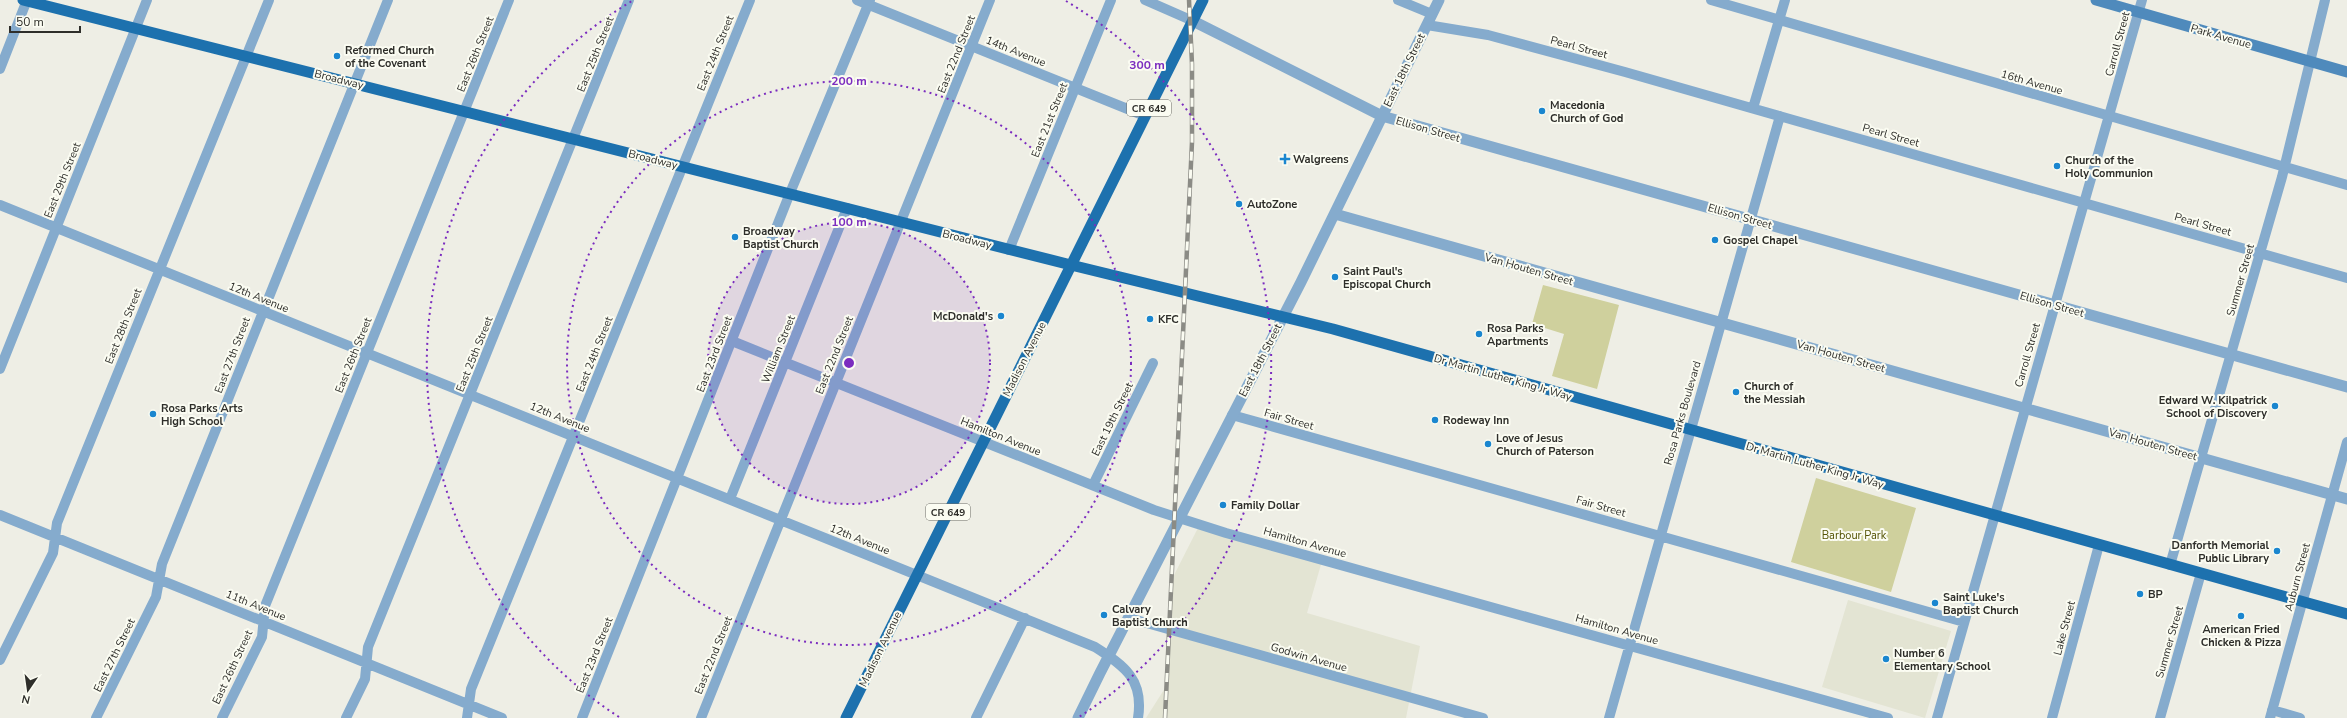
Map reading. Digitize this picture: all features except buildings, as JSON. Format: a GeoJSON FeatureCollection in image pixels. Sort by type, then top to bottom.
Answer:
{"type":"FeatureCollection","features":[{"type":"Feature","properties":{"kind":"main road","name":"Broadway"},"geometry":{"type":"LineString","coordinates":[[26,0],[1009,250],[1282,317]]}},
{"type":"Feature","properties":{"kind":"main road","name":"Madison Avenue"},"geometry":{"type":"LineString","coordinates":[[846,718],[1203,0]]}},
{"type":"Feature","properties":{"kind":"main road","name":"Park Avenue"},"geometry":{"type":"LineString","coordinates":[[2096,0],[2347,72]]}},
{"type":"Feature","properties":{"kind":"main road","name":"Dr Martin Luther King Jr Way"},"geometry":{"type":"LineString","coordinates":[[1282,317],[1333,329],[2347,614]]}},
{"type":"Feature","properties":{"kind":"street"},"geometry":{"type":"LineString","coordinates":[[0,69],[26,0]]}},
{"type":"Feature","properties":{"kind":"street","name":"East 29th Street"},"geometry":{"type":"LineString","coordinates":[[0,369],[147,0]]}},
{"type":"Feature","properties":{"kind":"street","name":"East 28th Street"},"geometry":{"type":"LineString","coordinates":[[0,660],[53,553],[57,523],[269,0]]}},
{"type":"Feature","properties":{"kind":"street","name":"East 27th Street"},"geometry":{"type":"LineString","coordinates":[[96,718],[156,596],[162,564],[262,311],[388,0]]}},
{"type":"Feature","properties":{"kind":"street","name":"East 26th Street"},"geometry":{"type":"LineString","coordinates":[[222,718],[262,638],[266,606],[366,353],[510,0]]}},
{"type":"Feature","properties":{"kind":"street","name":"East 25th Street"},"geometry":{"type":"LineString","coordinates":[[346,718],[365,679],[368,648],[629,0]]}},
{"type":"Feature","properties":{"kind":"street","name":"East 24th Street"},"geometry":{"type":"LineString","coordinates":[[467,718],[471,689],[750,0]]}},
{"type":"Feature","properties":{"kind":"street","name":"14th Avenue"},"geometry":{"type":"LineString","coordinates":[[857,0],[869,2],[972,46],[1144,116]]}},
{"type":"Feature","properties":{"kind":"street","name":"East 22nd Street"},"geometry":{"type":"LineString","coordinates":[[700,718],[990,0]]}},
{"type":"Feature","properties":{"kind":"street","name":"East 21st Street"},"geometry":{"type":"LineString","coordinates":[[1009,250],[1111,0]]}},
{"type":"Feature","properties":{"kind":"street"},"geometry":{"type":"LineString","coordinates":[[1145,0],[1193,21]]}},
{"type":"Feature","properties":{"kind":"street"},"geometry":{"type":"LineString","coordinates":[[1398,0],[1432,14]]}},
{"type":"Feature","properties":{"kind":"street","name":"East 18th Street"},"geometry":{"type":"LineString","coordinates":[[1078,718],[1335,214],[1439,0]]}},
{"type":"Feature","properties":{"kind":"street","name":"16th Avenue"},"geometry":{"type":"LineString","coordinates":[[1711,0],[2347,185]]}},
{"type":"Feature","properties":{"kind":"street"},"geometry":{"type":"LineString","coordinates":[[1752,108],[1785,0]]}},
{"type":"Feature","properties":{"kind":"street","name":"Carroll Street"},"geometry":{"type":"LineString","coordinates":[[1937,718],[2024,408],[2142,0]]}},
{"type":"Feature","properties":{"kind":"street","name":"Summer Street"},"geometry":{"type":"LineString","coordinates":[[2170,565],[2284,167],[2325,0]]}},
{"type":"Feature","properties":{"kind":"street","name":"East 23rd Street"},"geometry":{"type":"LineString","coordinates":[[582,718],[790,194],[869,2]]}},
{"type":"Feature","properties":{"kind":"street","name":"Ellison Street"},"geometry":{"type":"LineString","coordinates":[[1193,21],[1382,116],[2347,387]]}},
{"type":"Feature","properties":{"kind":"street","name":"Pearl Street"},"geometry":{"type":"LineString","coordinates":[[1427,25],[1488,35],[1752,108],[2347,278]]}},
{"type":"Feature","properties":{"kind":"street","name":"Rosa Parks Boulevard"},"geometry":{"type":"LineString","coordinates":[[1609,718],[1780,116]]}},
{"type":"Feature","properties":{"kind":"street","name":"12th Avenue"},"geometry":{"type":"LineString","coordinates":[[0,205],[470,395],[574,435],[1095,647],[1123,668],[1138,686],[1140,695],[1138,718]]}},
{"type":"Feature","properties":{"kind":"street","name":"William Street"},"geometry":{"type":"LineString","coordinates":[[730,499],[847,208]]}},
{"type":"Feature","properties":{"kind":"street","name":"Van Houten Street"},"geometry":{"type":"LineString","coordinates":[[1335,214],[2347,499]]}},
{"type":"Feature","properties":{"kind":"street","name":"Hamilton Avenue"},"geometry":{"type":"LineString","coordinates":[[732,341],[1093,485],[1180,518],[1232,535],[1888,718]]}},
{"type":"Feature","properties":{"kind":"street","name":"East 19th Street"},"geometry":{"type":"LineString","coordinates":[[1093,485],[1153,363]]}},
{"type":"Feature","properties":{"kind":"street","name":"Fair Street"},"geometry":{"type":"LineString","coordinates":[[1232,415],[1964,622]]}},
{"type":"Feature","properties":{"kind":"street","name":"Auburn Street"},"geometry":{"type":"LineString","coordinates":[[2271,714],[2347,442]]}},
{"type":"Feature","properties":{"kind":"street","name":"11th Avenue"},"geometry":{"type":"LineString","coordinates":[[0,515],[502,718]]}},
{"type":"Feature","properties":{"kind":"street","name":"Lake Street"},"geometry":{"type":"LineString","coordinates":[[2052,718],[2099,545]]}},
{"type":"Feature","properties":{"kind":"street","name":"Summer Street"},"geometry":{"type":"LineString","coordinates":[[2160,718],[2201,573]]}},
{"type":"Feature","properties":{"kind":"street"},"geometry":{"type":"LineString","coordinates":[[976,718],[1025,618]]}},
{"type":"Feature","properties":{"kind":"street","name":"Godwin Avenue"},"geometry":{"type":"LineString","coordinates":[[1129,618],[1483,718]]}},
{"type":"Feature","properties":{"kind":"street"},"geometry":{"type":"LineString","coordinates":[[2271,714],[2300,718]]}},
{"type":"Feature","properties":{"kind":"shaded area"},"geometry":{"type":"Polygon","coordinates":[[[1200,524],[1322,561],[1307,613],[1420,646],[1406,718],[1146,718],[1167,685],[1170,583],[1200,524]]]}},
{"type":"Feature","properties":{"kind":"shaded area","name":"Number 6 Elementary School"},"geometry":{"type":"Polygon","coordinates":[[[1848,600],[1951,631],[1925,718],[1822,687],[1848,600]]]}},
{"type":"Feature","properties":{"kind":"green space"},"geometry":{"type":"Polygon","coordinates":[[[1543,285],[1619,305],[1597,389],[1552,376],[1564,334],[1532,324],[1543,285]]]}},
{"type":"Feature","properties":{"kind":"green space","name":"Barbour Park"},"geometry":{"type":"Polygon","coordinates":[[[1816,478],[1916,508],[1891,592],[1791,562],[1816,478]]]}},
{"type":"Feature","properties":{"kind":"railway"},"geometry":{"type":"LineString","coordinates":[[1165,718],[1192,142],[1192,64],[1189,0]]}},
{"type":"Feature","properties":{"kind":"place","name":"Reformed Church of the Covenant"},"geometry":{"type":"Point","coordinates":[337,56]}},
{"type":"Feature","properties":{"kind":"place","name":"Macedonia Church of God"},"geometry":{"type":"Point","coordinates":[1542,111]}},
{"type":"Feature","properties":{"kind":"place","name":"Walgreens"},"geometry":{"type":"Point","coordinates":[1285,159]}},
{"type":"Feature","properties":{"kind":"place","name":"Church of the Holy Communion"},"geometry":{"type":"Point","coordinates":[2057,166]}},
{"type":"Feature","properties":{"kind":"place","name":"AutoZone"},"geometry":{"type":"Point","coordinates":[1239,204]}},
{"type":"Feature","properties":{"kind":"place","name":"Broadway Baptist Church"},"geometry":{"type":"Point","coordinates":[735,237]}},
{"type":"Feature","properties":{"kind":"place","name":"Gospel Chapel"},"geometry":{"type":"Point","coordinates":[1715,240]}},
{"type":"Feature","properties":{"kind":"place","name":"Saint Paul's Episcopal Church"},"geometry":{"type":"Point","coordinates":[1335,277]}},
{"type":"Feature","properties":{"kind":"place","name":"McDonald's"},"geometry":{"type":"Point","coordinates":[1001,316]}},
{"type":"Feature","properties":{"kind":"place","name":"KFC"},"geometry":{"type":"Point","coordinates":[1150,319]}},
{"type":"Feature","properties":{"kind":"place","name":"Rosa Parks Apartments"},"geometry":{"type":"Point","coordinates":[1479,334]}},
{"type":"Feature","properties":{"kind":"place","name":"Church of the Messiah"},"geometry":{"type":"Point","coordinates":[1736,392]}},
{"type":"Feature","properties":{"kind":"place","name":"Edward W. Kilpatrick School of Discovery"},"geometry":{"type":"Point","coordinates":[2275,406]}},
{"type":"Feature","properties":{"kind":"place","name":"Rosa Parks Arts High School"},"geometry":{"type":"Point","coordinates":[153,414]}},
{"type":"Feature","properties":{"kind":"place","name":"Rodeway Inn"},"geometry":{"type":"Point","coordinates":[1435,420]}},
{"type":"Feature","properties":{"kind":"place","name":"Love of Jesus Church of Paterson"},"geometry":{"type":"Point","coordinates":[1488,444]}},
{"type":"Feature","properties":{"kind":"place","name":"Family Dollar"},"geometry":{"type":"Point","coordinates":[1223,505]}},
{"type":"Feature","properties":{"kind":"place","name":"Danforth Memorial Public Library"},"geometry":{"type":"Point","coordinates":[2277,551]}},
{"type":"Feature","properties":{"kind":"place","name":"BP"},"geometry":{"type":"Point","coordinates":[2140,594]}},
{"type":"Feature","properties":{"kind":"place","name":"Saint Luke's Baptist Church"},"geometry":{"type":"Point","coordinates":[1935,603]}},
{"type":"Feature","properties":{"kind":"place","name":"Calvary Baptist Church"},"geometry":{"type":"Point","coordinates":[1104,615]}},
{"type":"Feature","properties":{"kind":"place","name":"American Fried Chicken & Pizza"},"geometry":{"type":"Point","coordinates":[2241,616]}},
{"type":"Feature","properties":{"kind":"place","name":"Number 6 Elementary School"},"geometry":{"type":"Point","coordinates":[1886,659]}}]}
